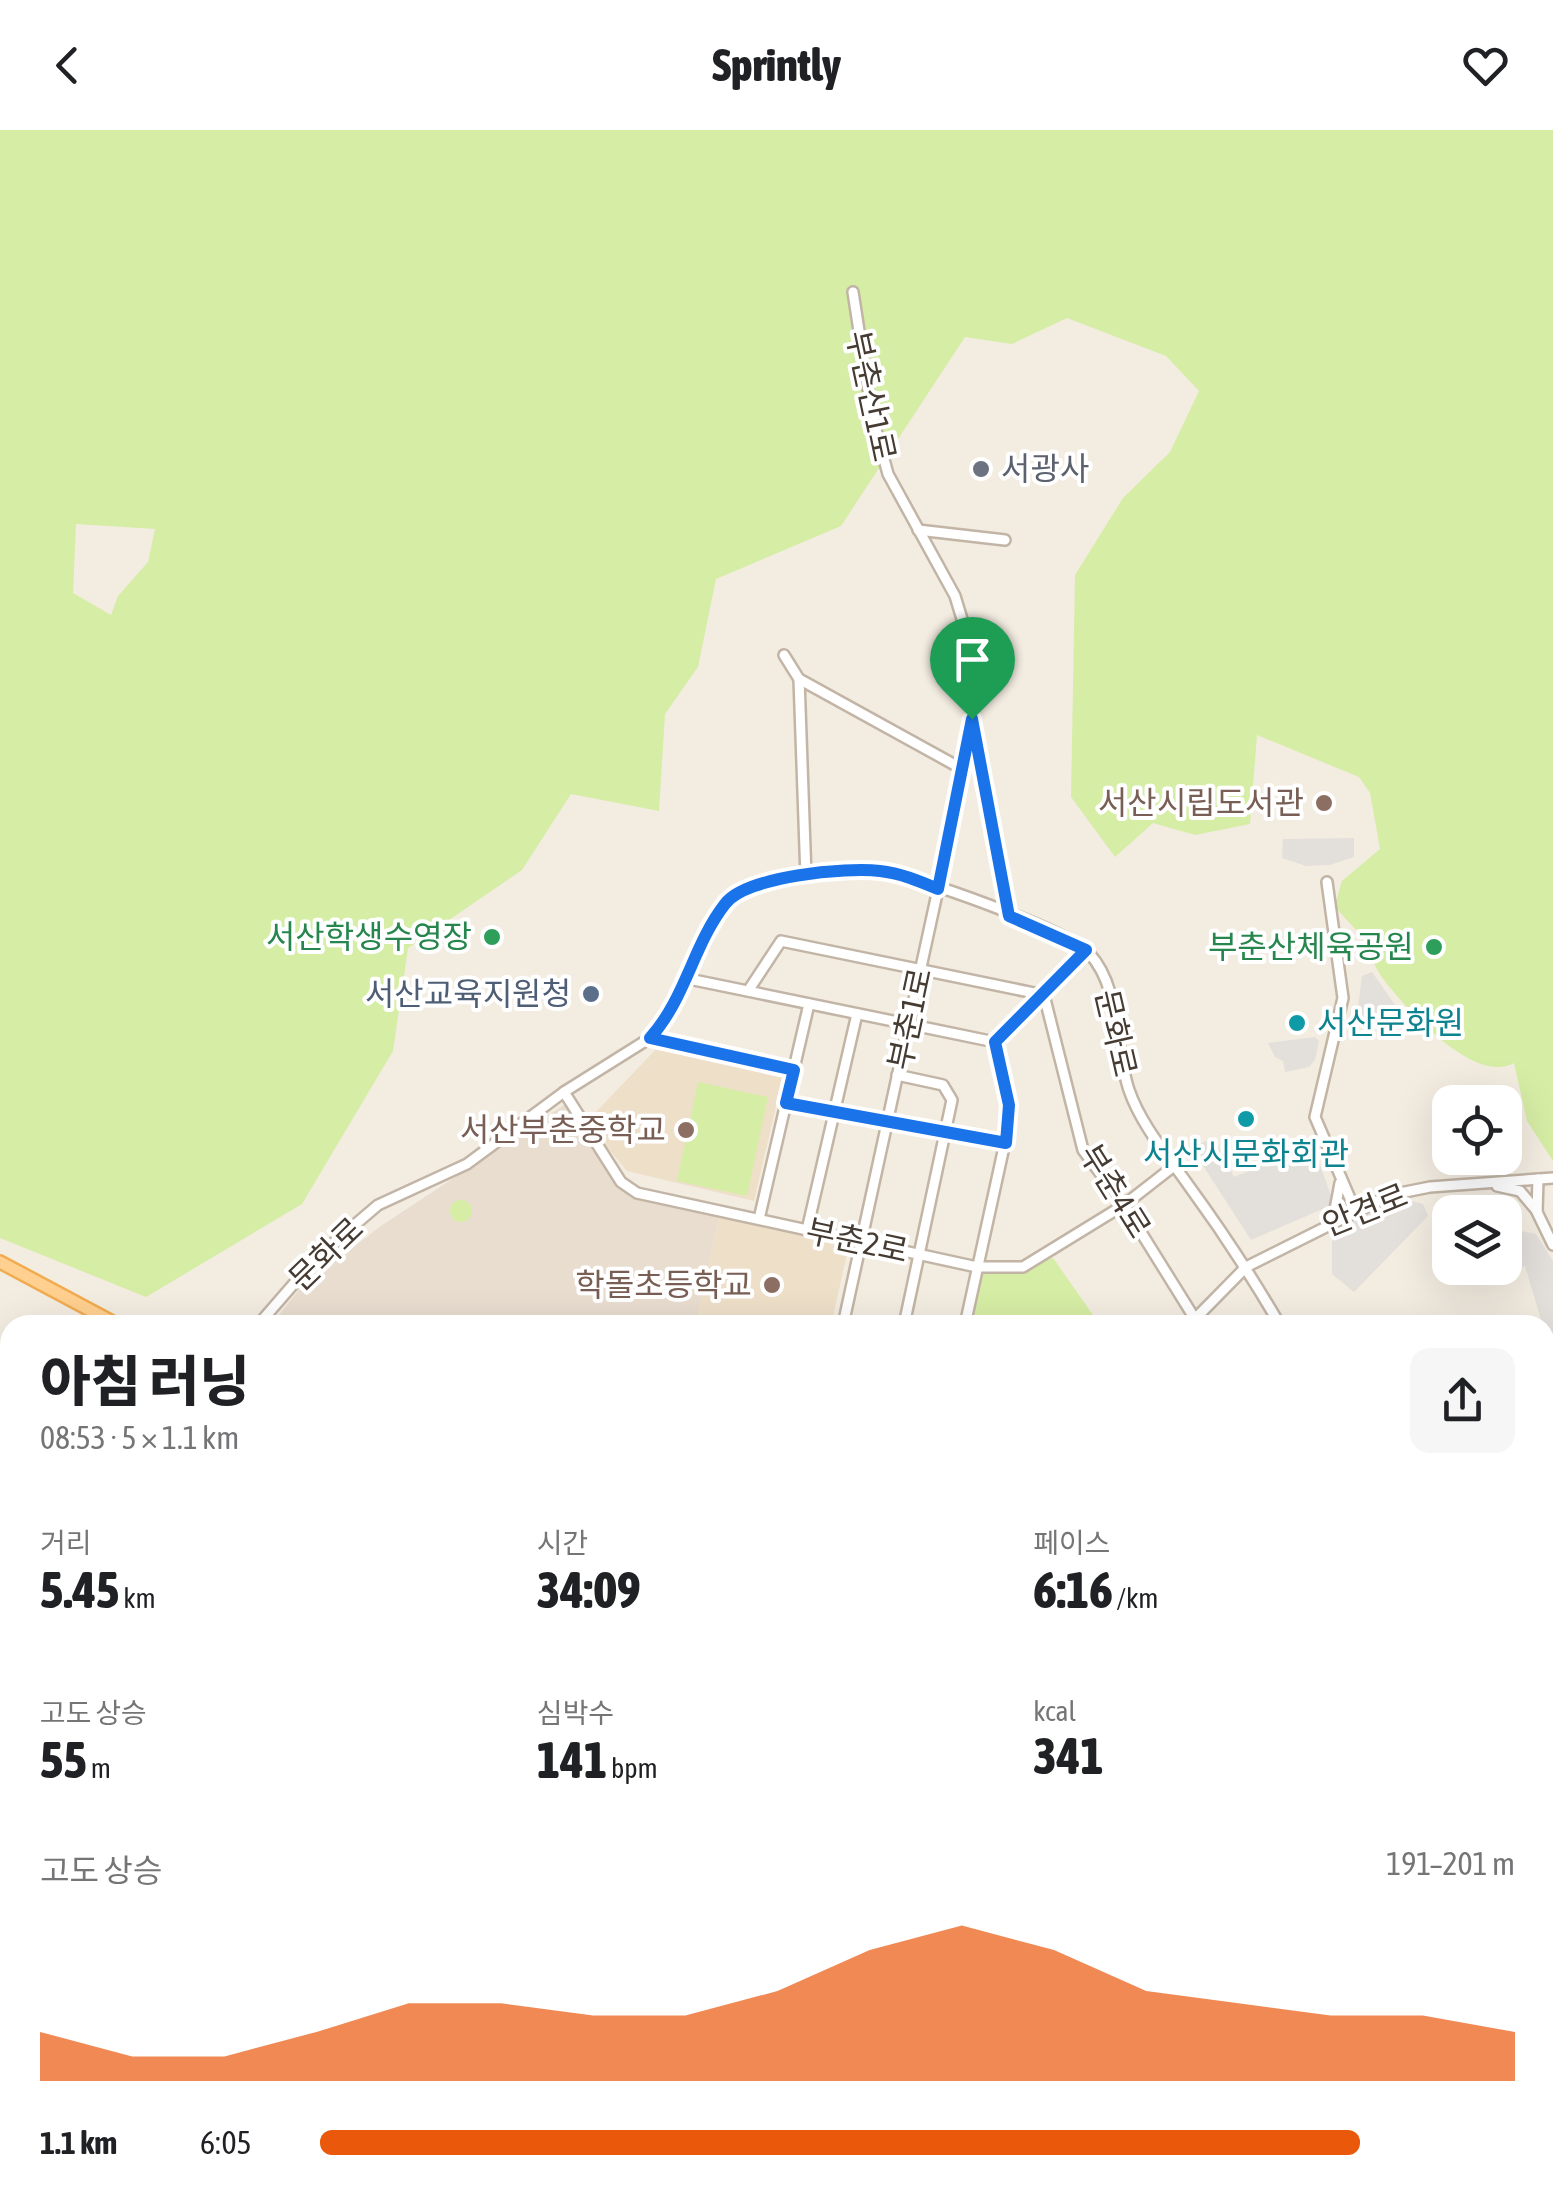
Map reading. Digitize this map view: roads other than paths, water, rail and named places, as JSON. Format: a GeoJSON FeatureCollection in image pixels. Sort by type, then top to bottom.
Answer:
{"type":"FeatureCollection","features":[{"type":"Feature","properties":{"kind":"main road"},"geometry":{"type":"LineString","coordinates":[[0,1262],[99,1315]]}},
{"type":"Feature","properties":{"kind":"street","name":"부춘산1로"},"geometry":{"type":"LineString","coordinates":[[853,292],[872,415],[888,474],[955,596],[972,656],[972,719],[938,889]]}},
{"type":"Feature","properties":{"kind":"street"},"geometry":{"type":"LineString","coordinates":[[918,530],[1005,540]]}},
{"type":"Feature","properties":{"kind":"street"},"geometry":{"type":"LineString","coordinates":[[784,655],[798,679],[806,877]]}},
{"type":"Feature","properties":{"kind":"street"},"geometry":{"type":"LineString","coordinates":[[798,679],[964,770]]}},
{"type":"Feature","properties":{"kind":"street","name":"부춘산1로"},"geometry":{"type":"LineString","coordinates":[[972,719],[1009,916]]}},
{"type":"Feature","properties":{"kind":"street","name":"문화로"},"geometry":{"type":"LineString","coordinates":[[267,1315],[317,1257],[378,1206],[467,1164],[564,1092],[650,1038],[689,979],[727,901],[756,884],[876,870],[1009,916],[1086,950],[1109,989],[1133,1101],[1246,1266],[1274,1315]]}},
{"type":"Feature","properties":{"kind":"street"},"geometry":{"type":"LineString","coordinates":[[1326,882],[1343,989],[1315,1118],[1355,1210]]}},
{"type":"Feature","properties":{"kind":"street","name":"부춘1로"},"geometry":{"type":"LineString","coordinates":[[845,1315],[938,889]]}},
{"type":"Feature","properties":{"kind":"street"},"geometry":{"type":"LineString","coordinates":[[748,991],[780,941],[1044,995]]}},
{"type":"Feature","properties":{"kind":"street"},"geometry":{"type":"LineString","coordinates":[[995,1042],[1086,950]]}},
{"type":"Feature","properties":{"kind":"street"},"geometry":{"type":"LineString","coordinates":[[689,979],[995,1042]]}},
{"type":"Feature","properties":{"kind":"street","name":"부춘4로"},"geometry":{"type":"LineString","coordinates":[[1044,995],[1083,1150],[1124,1204],[1188,1315]]}},
{"type":"Feature","properties":{"kind":"street"},"geometry":{"type":"LineString","coordinates":[[758,1219],[809,1004]]}},
{"type":"Feature","properties":{"kind":"street"},"geometry":{"type":"LineString","coordinates":[[807,1230],[857,1014]]}},
{"type":"Feature","properties":{"kind":"street"},"geometry":{"type":"LineString","coordinates":[[650,1038],[794,1070]]}},
{"type":"Feature","properties":{"kind":"street"},"geometry":{"type":"LineString","coordinates":[[967,1315],[1006,1143],[1009,1105],[995,1042]]}},
{"type":"Feature","properties":{"kind":"street"},"geometry":{"type":"LineString","coordinates":[[897,1075],[940,1084],[950,1091],[952,1100],[906,1315]]}},
{"type":"Feature","properties":{"kind":"street","name":"부춘2로"},"geometry":{"type":"LineString","coordinates":[[564,1092],[629,1189],[977,1267],[1023,1267],[1124,1204],[1174,1166]]}},
{"type":"Feature","properties":{"kind":"street"},"geometry":{"type":"LineString","coordinates":[[786,1103],[1006,1143]]}},
{"type":"Feature","properties":{"kind":"street"},"geometry":{"type":"LineString","coordinates":[[1333,1220],[1340,1180]]}},
{"type":"Feature","properties":{"kind":"street"},"geometry":{"type":"LineString","coordinates":[[1538,1180],[1538,1212]]}},
{"type":"Feature","properties":{"kind":"street","name":"안견로"},"geometry":{"type":"LineString","coordinates":[[1199,1315],[1246,1266],[1333,1220],[1400,1192],[1492,1182],[1553,1181]]}},
{"type":"Feature","properties":{"kind":"street"},"geometry":{"type":"LineString","coordinates":[[1492,1182],[1520,1191],[1538,1212],[1553,1246]]}},
{"type":"Feature","properties":{"kind":"place","name":"서광사"},"geometry":{"type":"Point","coordinates":[981,469]}},
{"type":"Feature","properties":{"kind":"place","name":"서산시립도서관"},"geometry":{"type":"Point","coordinates":[1324,803]}},
{"type":"Feature","properties":{"kind":"place","name":"서산학생수영장"},"geometry":{"type":"Point","coordinates":[492,937]}},
{"type":"Feature","properties":{"kind":"place","name":"부춘산체육공원"},"geometry":{"type":"Point","coordinates":[1434,947]}},
{"type":"Feature","properties":{"kind":"place","name":"서산교육지원청"},"geometry":{"type":"Point","coordinates":[591,994]}},
{"type":"Feature","properties":{"kind":"place","name":"서산문화원"},"geometry":{"type":"Point","coordinates":[1297,1023]}},
{"type":"Feature","properties":{"kind":"place","name":"서산시문화회관"},"geometry":{"type":"Point","coordinates":[1246,1119]}},
{"type":"Feature","properties":{"kind":"place","name":"서산부춘중학교"},"geometry":{"type":"Point","coordinates":[686,1130]}},
{"type":"Feature","properties":{"kind":"place","name":"학돌초등학교"},"geometry":{"type":"Point","coordinates":[772,1285]}}]}
